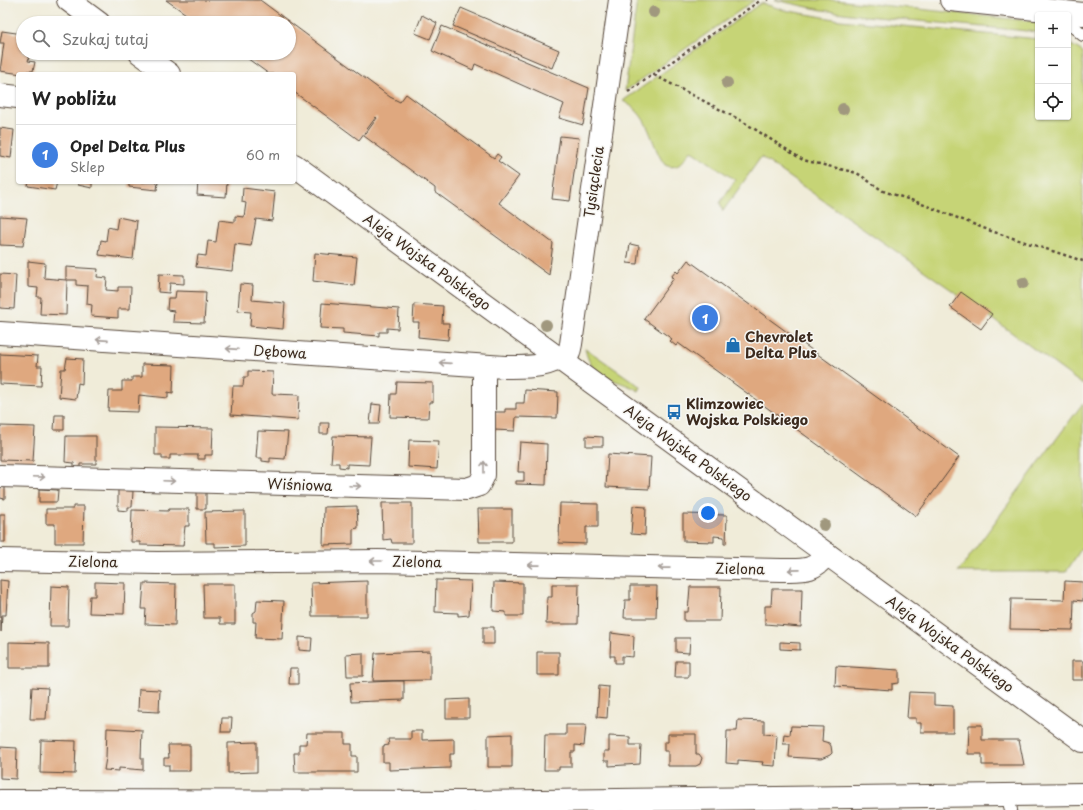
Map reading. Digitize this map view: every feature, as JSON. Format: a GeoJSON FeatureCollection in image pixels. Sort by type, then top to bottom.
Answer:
{"type":"FeatureCollection","features":[{"type":"Feature","properties":{"kind":"street"},"geometry":{"type":"LineString","coordinates":[[68,0],[90,16]]}},
{"type":"Feature","properties":{"kind":"street","name":"Tysiąclecia"},"geometry":{"type":"LineString","coordinates":[[560,359],[569,353],[571,344],[620,0]]}},
{"type":"Feature","properties":{"kind":"street"},"geometry":{"type":"LineString","coordinates":[[951,0],[1035,12]]}},
{"type":"Feature","properties":{"kind":"street"},"geometry":{"type":"LineString","coordinates":[[1071,15],[1083,14]]}},
{"type":"Feature","properties":{"kind":"street"},"geometry":{"type":"LineString","coordinates":[[150,60],[166,72]]}},
{"type":"Feature","properties":{"kind":"street"},"geometry":{"type":"LineString","coordinates":[[0,95],[16,97]]}},
{"type":"Feature","properties":{"kind":"street","name":"Aleja Wojska Polskiego"},"geometry":{"type":"LineString","coordinates":[[296,167],[1083,741]]}},
{"type":"Feature","properties":{"kind":"street","name":"Dębowa"},"geometry":{"type":"LineString","coordinates":[[0,333],[484,366],[541,366],[560,359]]}},
{"type":"Feature","properties":{"kind":"street","name":"Wiśniowa"},"geometry":{"type":"LineString","coordinates":[[0,476],[467,489],[479,485],[484,475],[484,366]]}},
{"type":"Feature","properties":{"kind":"street","name":"Zielona"},"geometry":{"type":"LineString","coordinates":[[0,560],[157,563],[378,561],[782,570],[809,569],[820,563],[827,554]]}},
{"type":"Feature","properties":{"kind":"street"},"geometry":{"type":"LineString","coordinates":[[0,801],[558,805],[1009,802],[1083,794]]}},
{"type":"Feature","properties":{"kind":"lane"},"geometry":{"type":"LineString","coordinates":[[1071,25],[1083,34]]}},
{"type":"Feature","properties":{"kind":"path"},"geometry":{"type":"LineString","coordinates":[[622,97],[761,0]]}},
{"type":"Feature","properties":{"kind":"path"},"geometry":{"type":"LineString","coordinates":[[654,75],[742,121],[803,160],[857,173],[883,191],[914,201],[991,231],[1083,261]]}},
{"type":"Feature","properties":{"kind":"green space"},"geometry":{"type":"Polygon","coordinates":[[[637,0],[755,0],[625,91],[637,0]]]}},
{"type":"Feature","properties":{"kind":"green space"},"geometry":{"type":"Polygon","coordinates":[[[775,0],[834,0],[1035,22],[1035,32],[865,16],[822,10],[775,0]]]}},
{"type":"Feature","properties":{"kind":"green space"},"geometry":{"type":"Polygon","coordinates":[[[761,3],[784,10],[840,20],[1035,39],[1035,120],[1071,120],[1071,45],[1083,52],[1083,385],[989,316],[761,157],[723,211],[720,203],[735,180],[691,150],[678,166],[674,167],[665,165],[640,114],[623,101],[761,3]]]}},
{"type":"Feature","properties":{"kind":"green space"},"geometry":{"type":"Polygon","coordinates":[[[585,348],[641,387],[639,391],[605,377],[598,372],[588,359],[585,348]]]}},
{"type":"Feature","properties":{"kind":"green space"},"geometry":{"type":"Polygon","coordinates":[[[1083,403],[1083,546],[1066,572],[958,572],[1083,403]]]}},
{"type":"Feature","properties":{"kind":"building"},"geometry":{"type":"Polygon","coordinates":[[[166,0],[260,0],[281,16],[189,16],[166,0]]]}},
{"type":"Feature","properties":{"kind":"building"},"geometry":{"type":"Polygon","coordinates":[[[461,8],[559,50],[552,68],[453,26],[461,8]]]}},
{"type":"Feature","properties":{"kind":"building"},"geometry":{"type":"Polygon","coordinates":[[[422,15],[437,23],[430,39],[415,33],[422,15]]]}},
{"type":"Feature","properties":{"kind":"building"},"geometry":{"type":"Polygon","coordinates":[[[442,26],[589,88],[583,125],[559,118],[564,104],[475,64],[473,70],[432,51],[442,26]]]}},
{"type":"Feature","properties":{"kind":"building"},"geometry":{"type":"Polygon","coordinates":[[[296,27],[390,97],[400,102],[406,94],[494,158],[497,154],[501,157],[498,161],[519,176],[499,203],[553,243],[549,275],[435,192],[435,188],[364,136],[377,118],[376,117],[359,140],[296,93],[296,72],[266,72],[250,60],[296,60],[296,27]]]}},
{"type":"Feature","properties":{"kind":"building"},"geometry":{"type":"Polygon","coordinates":[[[2,31],[16,33],[16,60],[28,60],[35,62],[33,71],[16,73],[0,71],[4,43],[0,43],[2,31]]]}},
{"type":"Feature","properties":{"kind":"building"},"geometry":{"type":"Polygon","coordinates":[[[0,128],[14,130],[11,158],[0,156],[0,128]]]}},
{"type":"Feature","properties":{"kind":"building"},"geometry":{"type":"Polygon","coordinates":[[[560,136],[579,138],[570,201],[552,199],[560,136]]]}},
{"type":"Feature","properties":{"kind":"building"},"geometry":{"type":"Polygon","coordinates":[[[28,184],[56,184],[55,190],[28,186],[28,184]]]}},
{"type":"Feature","properties":{"kind":"building"},"geometry":{"type":"Polygon","coordinates":[[[92,184],[92,188],[78,185],[92,184]]]}},
{"type":"Feature","properties":{"kind":"building"},"geometry":{"type":"Polygon","coordinates":[[[129,184],[158,184],[157,190],[129,187],[129,184]]]}},
{"type":"Feature","properties":{"kind":"building"},"geometry":{"type":"Polygon","coordinates":[[[198,184],[227,184],[226,197],[197,195],[198,184]]]}},
{"type":"Feature","properties":{"kind":"building"},"geometry":{"type":"Polygon","coordinates":[[[243,188],[275,192],[272,221],[256,219],[251,246],[235,244],[232,271],[196,267],[198,255],[206,256],[208,241],[216,242],[219,220],[235,222],[235,216],[244,217],[246,203],[242,202],[243,188]]]}},
{"type":"Feature","properties":{"kind":"building"},"geometry":{"type":"Polygon","coordinates":[[[0,216],[27,218],[23,246],[0,245],[0,216]]]}},
{"type":"Feature","properties":{"kind":"building"},"geometry":{"type":"Polygon","coordinates":[[[118,217],[137,221],[133,259],[99,255],[101,240],[106,241],[108,227],[116,229],[118,217]]]}},
{"type":"Feature","properties":{"kind":"building"},"geometry":{"type":"Polygon","coordinates":[[[630,244],[639,246],[637,264],[627,263],[630,244]]]}},
{"type":"Feature","properties":{"kind":"building"},"geometry":{"type":"Polygon","coordinates":[[[315,253],[357,257],[354,286],[313,281],[315,253]]]}},
{"type":"Feature","properties":{"kind":"building"},"geometry":{"type":"Polygon","coordinates":[[[688,260],[959,457],[916,516],[678,343],[676,346],[670,341],[672,339],[644,319],[674,278],[671,277],[676,271],[678,273],[688,260]]]}},
{"type":"Feature","properties":{"kind":"building"},"geometry":{"type":"Polygon","coordinates":[[[28,261],[45,263],[44,278],[66,280],[66,267],[98,269],[97,277],[107,278],[106,290],[118,291],[118,287],[131,287],[130,309],[118,309],[118,318],[91,316],[92,305],[87,304],[88,286],[76,285],[76,280],[67,280],[66,315],[40,314],[41,297],[37,297],[38,288],[28,287],[28,261]]]}},
{"type":"Feature","properties":{"kind":"building"},"geometry":{"type":"Polygon","coordinates":[[[0,274],[16,275],[14,309],[0,308],[0,274]]]}},
{"type":"Feature","properties":{"kind":"building"},"geometry":{"type":"Polygon","coordinates":[[[159,274],[184,275],[184,284],[170,283],[169,293],[158,292],[159,274]]]}},
{"type":"Feature","properties":{"kind":"building"},"geometry":{"type":"Polygon","coordinates":[[[240,284],[253,285],[252,300],[285,303],[283,329],[250,326],[251,312],[238,311],[240,284]]]}},
{"type":"Feature","properties":{"kind":"building"},"geometry":{"type":"Polygon","coordinates":[[[176,291],[206,292],[204,323],[173,322],[174,311],[167,310],[168,298],[175,298],[176,291]]]}},
{"type":"Feature","properties":{"kind":"building"},"geometry":{"type":"Polygon","coordinates":[[[961,292],[992,314],[981,329],[950,307],[961,292]]]}},
{"type":"Feature","properties":{"kind":"building"},"geometry":{"type":"Polygon","coordinates":[[[322,303],[399,309],[398,329],[387,328],[387,332],[379,332],[379,336],[343,333],[343,329],[320,328],[322,303]]]}},
{"type":"Feature","properties":{"kind":"building"},"geometry":{"type":"Polygon","coordinates":[[[414,304],[443,306],[442,323],[449,323],[448,340],[418,337],[419,322],[413,322],[414,304]]]}},
{"type":"Feature","properties":{"kind":"building"},"geometry":{"type":"Polygon","coordinates":[[[0,354],[38,356],[37,366],[42,366],[41,386],[0,384],[0,354]]]}},
{"type":"Feature","properties":{"kind":"building"},"geometry":{"type":"Polygon","coordinates":[[[67,358],[83,359],[82,384],[78,383],[76,399],[59,397],[61,369],[65,369],[67,358]]]}},
{"type":"Feature","properties":{"kind":"building"},"geometry":{"type":"Polygon","coordinates":[[[142,364],[174,365],[173,393],[168,392],[168,398],[139,395],[138,412],[108,411],[109,391],[122,391],[122,381],[132,381],[132,377],[142,377],[142,364]]]}},
{"type":"Feature","properties":{"kind":"building"},"geometry":{"type":"Polygon","coordinates":[[[248,371],[273,372],[272,394],[299,395],[298,420],[231,415],[233,386],[243,386],[244,377],[248,377],[248,371]]]}},
{"type":"Feature","properties":{"kind":"building"},"geometry":{"type":"Polygon","coordinates":[[[397,382],[433,383],[433,402],[429,402],[428,418],[390,417],[391,394],[396,394],[397,382]]]}},
{"type":"Feature","properties":{"kind":"building"},"geometry":{"type":"Polygon","coordinates":[[[525,390],[558,392],[557,418],[516,417],[515,431],[494,430],[495,412],[505,412],[505,409],[516,409],[516,403],[524,403],[525,390]]]}},
{"type":"Feature","properties":{"kind":"building"},"geometry":{"type":"Polygon","coordinates":[[[372,404],[381,405],[379,424],[370,424],[372,404]]]}},
{"type":"Feature","properties":{"kind":"building"},"geometry":{"type":"Polygon","coordinates":[[[55,415],[64,415],[64,430],[54,430],[55,415]]]}},
{"type":"Feature","properties":{"kind":"building"},"geometry":{"type":"Polygon","coordinates":[[[320,423],[329,423],[328,434],[320,434],[320,423]]]}},
{"type":"Feature","properties":{"kind":"building"},"geometry":{"type":"Polygon","coordinates":[[[0,426],[35,427],[33,461],[0,460],[0,426]]]}},
{"type":"Feature","properties":{"kind":"building"},"geometry":{"type":"Polygon","coordinates":[[[155,427],[213,428],[212,455],[205,455],[205,459],[198,459],[198,455],[170,455],[170,459],[162,459],[162,455],[155,455],[155,427]]]}},
{"type":"Feature","properties":{"kind":"building"},"geometry":{"type":"Polygon","coordinates":[[[258,431],[288,432],[285,459],[270,458],[270,462],[262,461],[262,458],[256,458],[258,431]]]}},
{"type":"Feature","properties":{"kind":"building"},"geometry":{"type":"Polygon","coordinates":[[[66,436],[96,436],[96,464],[80,464],[80,468],[74,467],[74,463],[65,462],[66,436]]]}},
{"type":"Feature","properties":{"kind":"building"},"geometry":{"type":"Polygon","coordinates":[[[333,436],[371,437],[369,465],[347,464],[347,468],[339,467],[339,463],[331,463],[333,436]]]}},
{"type":"Feature","properties":{"kind":"building"},"geometry":{"type":"Polygon","coordinates":[[[586,436],[603,437],[603,446],[586,446],[586,436]]]}},
{"type":"Feature","properties":{"kind":"building"},"geometry":{"type":"Polygon","coordinates":[[[409,440],[439,441],[437,469],[408,467],[409,440]]]}},
{"type":"Feature","properties":{"kind":"building"},"geometry":{"type":"Polygon","coordinates":[[[520,442],[547,444],[546,485],[516,484],[516,481],[524,481],[524,472],[518,472],[520,442]]]}},
{"type":"Feature","properties":{"kind":"building"},"geometry":{"type":"Polygon","coordinates":[[[608,454],[651,457],[649,489],[606,487],[608,454]]]}},
{"type":"Feature","properties":{"kind":"building"},"geometry":{"type":"Polygon","coordinates":[[[0,486],[5,486],[5,499],[0,498],[0,486]]]}},
{"type":"Feature","properties":{"kind":"building"},"geometry":{"type":"Polygon","coordinates":[[[39,489],[58,490],[57,502],[39,502],[39,489]]]}},
{"type":"Feature","properties":{"kind":"building"},"geometry":{"type":"Polygon","coordinates":[[[118,490],[133,491],[132,507],[128,507],[128,511],[118,510],[118,490]]]}},
{"type":"Feature","properties":{"kind":"building"},"geometry":{"type":"Polygon","coordinates":[[[197,491],[206,492],[206,509],[197,509],[197,491]]]}},
{"type":"Feature","properties":{"kind":"building"},"geometry":{"type":"Polygon","coordinates":[[[382,503],[412,503],[412,543],[392,543],[391,539],[383,540],[382,503]]]}},
{"type":"Feature","properties":{"kind":"building"},"geometry":{"type":"Polygon","coordinates":[[[560,503],[598,504],[598,527],[586,527],[586,544],[559,543],[560,503]]]}},
{"type":"Feature","properties":{"kind":"building"},"geometry":{"type":"Polygon","coordinates":[[[73,506],[84,506],[83,543],[55,543],[55,524],[46,524],[46,509],[73,509],[73,506]]]}},
{"type":"Feature","properties":{"kind":"building"},"geometry":{"type":"Polygon","coordinates":[[[357,506],[358,528],[353,529],[353,544],[323,545],[324,507],[357,506]]]}},
{"type":"Feature","properties":{"kind":"building"},"geometry":{"type":"Polygon","coordinates":[[[633,506],[646,507],[645,535],[631,534],[633,506]]]}},
{"type":"Feature","properties":{"kind":"building"},"geometry":{"type":"Polygon","coordinates":[[[169,509],[189,509],[189,526],[185,526],[183,546],[140,545],[140,542],[131,542],[132,510],[168,511],[169,509]]]}},
{"type":"Feature","properties":{"kind":"building"},"geometry":{"type":"Polygon","coordinates":[[[478,509],[512,509],[512,542],[479,542],[478,509]]]}},
{"type":"Feature","properties":{"kind":"building"},"geometry":{"type":"Polygon","coordinates":[[[245,511],[245,546],[215,547],[215,543],[206,543],[205,512],[245,511]]]}},
{"type":"Feature","properties":{"kind":"building"},"geometry":{"type":"Polygon","coordinates":[[[0,514],[5,514],[5,542],[0,542],[0,514]]]}},
{"type":"Feature","properties":{"kind":"building"},"geometry":{"type":"Polygon","coordinates":[[[683,514],[727,515],[726,544],[724,544],[724,537],[714,536],[714,542],[683,541],[683,514]]]}},
{"type":"Feature","properties":{"kind":"building"},"geometry":{"type":"Polygon","coordinates":[[[0,580],[8,581],[6,615],[2,615],[1,632],[0,580]]]}},
{"type":"Feature","properties":{"kind":"building"},"geometry":{"type":"Polygon","coordinates":[[[436,580],[471,581],[469,615],[458,616],[458,613],[435,612],[436,580]]]}},
{"type":"Feature","properties":{"kind":"building"},"geometry":{"type":"Polygon","coordinates":[[[367,581],[367,616],[312,616],[311,583],[367,581]]]}},
{"type":"Feature","properties":{"kind":"building"},"geometry":{"type":"Polygon","coordinates":[[[1065,581],[1083,582],[1083,601],[1074,600],[1073,630],[1010,629],[1011,599],[1064,600],[1065,581]]]}},
{"type":"Feature","properties":{"kind":"building"},"geometry":{"type":"Polygon","coordinates":[[[95,582],[125,583],[124,614],[89,613],[90,596],[95,596],[95,582]]]}},
{"type":"Feature","properties":{"kind":"building"},"geometry":{"type":"Polygon","coordinates":[[[494,582],[523,583],[523,616],[506,616],[506,612],[493,611],[494,582]]]}},
{"type":"Feature","properties":{"kind":"building"},"geometry":{"type":"Polygon","coordinates":[[[144,583],[176,584],[175,625],[145,624],[146,609],[142,609],[144,583]]]}},
{"type":"Feature","properties":{"kind":"building"},"geometry":{"type":"Polygon","coordinates":[[[203,584],[235,584],[235,624],[220,624],[220,618],[204,618],[203,584]]]}},
{"type":"Feature","properties":{"kind":"building"},"geometry":{"type":"Polygon","coordinates":[[[552,584],[579,584],[578,624],[546,624],[547,597],[552,597],[552,584]]]}},
{"type":"Feature","properties":{"kind":"building"},"geometry":{"type":"Polygon","coordinates":[[[51,586],[69,587],[68,626],[50,626],[51,586]]]}},
{"type":"Feature","properties":{"kind":"building"},"geometry":{"type":"Polygon","coordinates":[[[630,586],[657,586],[656,618],[624,618],[625,600],[630,600],[630,586]]]}},
{"type":"Feature","properties":{"kind":"building"},"geometry":{"type":"Polygon","coordinates":[[[690,587],[721,587],[720,621],[684,621],[684,612],[688,612],[690,587]]]}},
{"type":"Feature","properties":{"kind":"building"},"geometry":{"type":"Polygon","coordinates":[[[772,589],[802,589],[801,627],[765,624],[765,606],[771,606],[772,589]]]}},
{"type":"Feature","properties":{"kind":"building"},"geometry":{"type":"Polygon","coordinates":[[[257,600],[284,601],[282,639],[255,638],[256,622],[253,622],[253,613],[256,611],[257,600]]]}},
{"type":"Feature","properties":{"kind":"building"},"geometry":{"type":"Polygon","coordinates":[[[483,627],[494,627],[494,644],[483,644],[483,627]]]}},
{"type":"Feature","properties":{"kind":"building"},"geometry":{"type":"Polygon","coordinates":[[[611,633],[634,636],[633,657],[622,656],[622,663],[615,663],[615,656],[610,656],[611,633]]]}},
{"type":"Feature","properties":{"kind":"building"},"geometry":{"type":"Polygon","coordinates":[[[299,637],[312,638],[311,651],[299,650],[299,637]]]}},
{"type":"Feature","properties":{"kind":"building"},"geometry":{"type":"Polygon","coordinates":[[[676,638],[690,638],[689,653],[676,652],[676,638]]]}},
{"type":"Feature","properties":{"kind":"building"},"geometry":{"type":"Polygon","coordinates":[[[9,642],[49,643],[49,668],[9,668],[9,642]]]}},
{"type":"Feature","properties":{"kind":"building"},"geometry":{"type":"Polygon","coordinates":[[[780,642],[800,643],[800,650],[780,649],[780,642]]]}},
{"type":"Feature","properties":{"kind":"building"},"geometry":{"type":"Polygon","coordinates":[[[430,651],[430,680],[373,681],[375,653],[430,651]]]}},
{"type":"Feature","properties":{"kind":"building"},"geometry":{"type":"Polygon","coordinates":[[[537,652],[559,652],[559,675],[537,675],[537,652]]]}},
{"type":"Feature","properties":{"kind":"building"},"geometry":{"type":"Polygon","coordinates":[[[363,653],[363,676],[347,676],[346,654],[363,653]]]}},
{"type":"Feature","properties":{"kind":"building"},"geometry":{"type":"Polygon","coordinates":[[[676,661],[689,661],[689,677],[675,677],[676,661]]]}},
{"type":"Feature","properties":{"kind":"building"},"geometry":{"type":"Polygon","coordinates":[[[1072,661],[1083,661],[1083,680],[1072,680],[1072,661]]]}},
{"type":"Feature","properties":{"kind":"building"},"geometry":{"type":"Polygon","coordinates":[[[836,666],[899,670],[899,683],[892,684],[892,690],[835,686],[836,666]]]}},
{"type":"Feature","properties":{"kind":"building"},"geometry":{"type":"Polygon","coordinates":[[[290,668],[298,668],[298,684],[289,684],[290,668]]]}},
{"type":"Feature","properties":{"kind":"building"},"geometry":{"type":"Polygon","coordinates":[[[404,681],[404,700],[351,702],[350,683],[404,681]]]}},
{"type":"Feature","properties":{"kind":"building"},"geometry":{"type":"Polygon","coordinates":[[[599,686],[609,687],[607,718],[597,717],[599,686]]]}},
{"type":"Feature","properties":{"kind":"building"},"geometry":{"type":"Polygon","coordinates":[[[32,687],[48,688],[46,719],[30,719],[32,687]]]}},
{"type":"Feature","properties":{"kind":"building"},"geometry":{"type":"Polygon","coordinates":[[[139,689],[160,690],[159,712],[138,711],[139,689]]]}},
{"type":"Feature","properties":{"kind":"building"},"geometry":{"type":"Polygon","coordinates":[[[909,692],[934,693],[934,705],[953,706],[953,732],[921,732],[921,723],[916,723],[916,718],[907,718],[909,692]]]}},
{"type":"Feature","properties":{"kind":"building"},"geometry":{"type":"Polygon","coordinates":[[[469,699],[469,718],[446,718],[446,700],[469,699]]]}},
{"type":"Feature","properties":{"kind":"building"},"geometry":{"type":"Polygon","coordinates":[[[222,718],[232,718],[231,732],[221,732],[222,718]]]}},
{"type":"Feature","properties":{"kind":"building"},"geometry":{"type":"Polygon","coordinates":[[[738,720],[764,721],[764,734],[777,735],[775,766],[762,765],[763,762],[738,760],[738,764],[726,763],[727,731],[737,731],[738,720]]]}},
{"type":"Feature","properties":{"kind":"building"},"geometry":{"type":"Polygon","coordinates":[[[566,725],[586,725],[584,746],[575,745],[575,752],[571,752],[571,767],[559,767],[559,770],[544,770],[545,735],[566,735],[566,725]]]}},
{"type":"Feature","properties":{"kind":"building"},"geometry":{"type":"Polygon","coordinates":[[[969,725],[982,725],[982,740],[1019,740],[1024,765],[982,765],[982,754],[968,754],[969,725]]]}},
{"type":"Feature","properties":{"kind":"building"},"geometry":{"type":"Polygon","coordinates":[[[791,726],[823,727],[822,741],[829,743],[832,753],[821,759],[789,757],[790,744],[783,744],[784,734],[790,735],[791,726]]]}},
{"type":"Feature","properties":{"kind":"building"},"geometry":{"type":"Polygon","coordinates":[[[107,728],[142,730],[141,758],[143,758],[143,770],[119,768],[119,771],[104,770],[107,728]]]}},
{"type":"Feature","properties":{"kind":"building"},"geometry":{"type":"Polygon","coordinates":[[[411,731],[422,731],[422,740],[454,739],[454,754],[450,754],[450,768],[389,770],[389,762],[383,762],[383,746],[389,745],[388,739],[411,739],[411,731]]]}},
{"type":"Feature","properties":{"kind":"building"},"geometry":{"type":"Polygon","coordinates":[[[307,733],[345,733],[345,744],[352,744],[352,756],[357,756],[357,772],[295,772],[294,753],[299,753],[299,744],[306,744],[307,733]]]}},
{"type":"Feature","properties":{"kind":"building"},"geometry":{"type":"Polygon","coordinates":[[[512,734],[512,767],[488,767],[488,735],[512,734]]]}},
{"type":"Feature","properties":{"kind":"building"},"geometry":{"type":"Polygon","coordinates":[[[668,734],[696,734],[696,754],[699,754],[702,758],[700,764],[696,766],[668,766],[668,751],[664,751],[664,742],[668,742],[668,734]]]}},
{"type":"Feature","properties":{"kind":"building"},"geometry":{"type":"Polygon","coordinates":[[[609,736],[630,737],[630,745],[641,745],[640,764],[609,766],[609,761],[604,761],[604,751],[609,751],[609,736]]]}},
{"type":"Feature","properties":{"kind":"building"},"geometry":{"type":"Polygon","coordinates":[[[41,740],[76,741],[75,774],[40,773],[41,740]]]}},
{"type":"Feature","properties":{"kind":"building"},"geometry":{"type":"Polygon","coordinates":[[[257,742],[257,772],[228,773],[228,743],[257,742]]]}},
{"type":"Feature","properties":{"kind":"building"},"geometry":{"type":"Polygon","coordinates":[[[168,745],[190,745],[190,771],[169,771],[169,765],[164,765],[164,758],[169,758],[168,745]]]}},
{"type":"Feature","properties":{"kind":"building"},"geometry":{"type":"Polygon","coordinates":[[[0,747],[17,748],[16,779],[0,778],[0,747]]]}},
{"type":"Feature","properties":{"kind":"place","name":"Opel Delta Plus"},"geometry":{"type":"Point","coordinates":[705,318]}},
{"type":"Feature","properties":{"kind":"place","name":"Chevrolet Delta Plus"},"geometry":{"type":"Point","coordinates":[733,345]}},
{"type":"Feature","properties":{"kind":"place","name":"Klimzowiec Wojska Polskiego"},"geometry":{"type":"Point","coordinates":[674,412]}}]}
